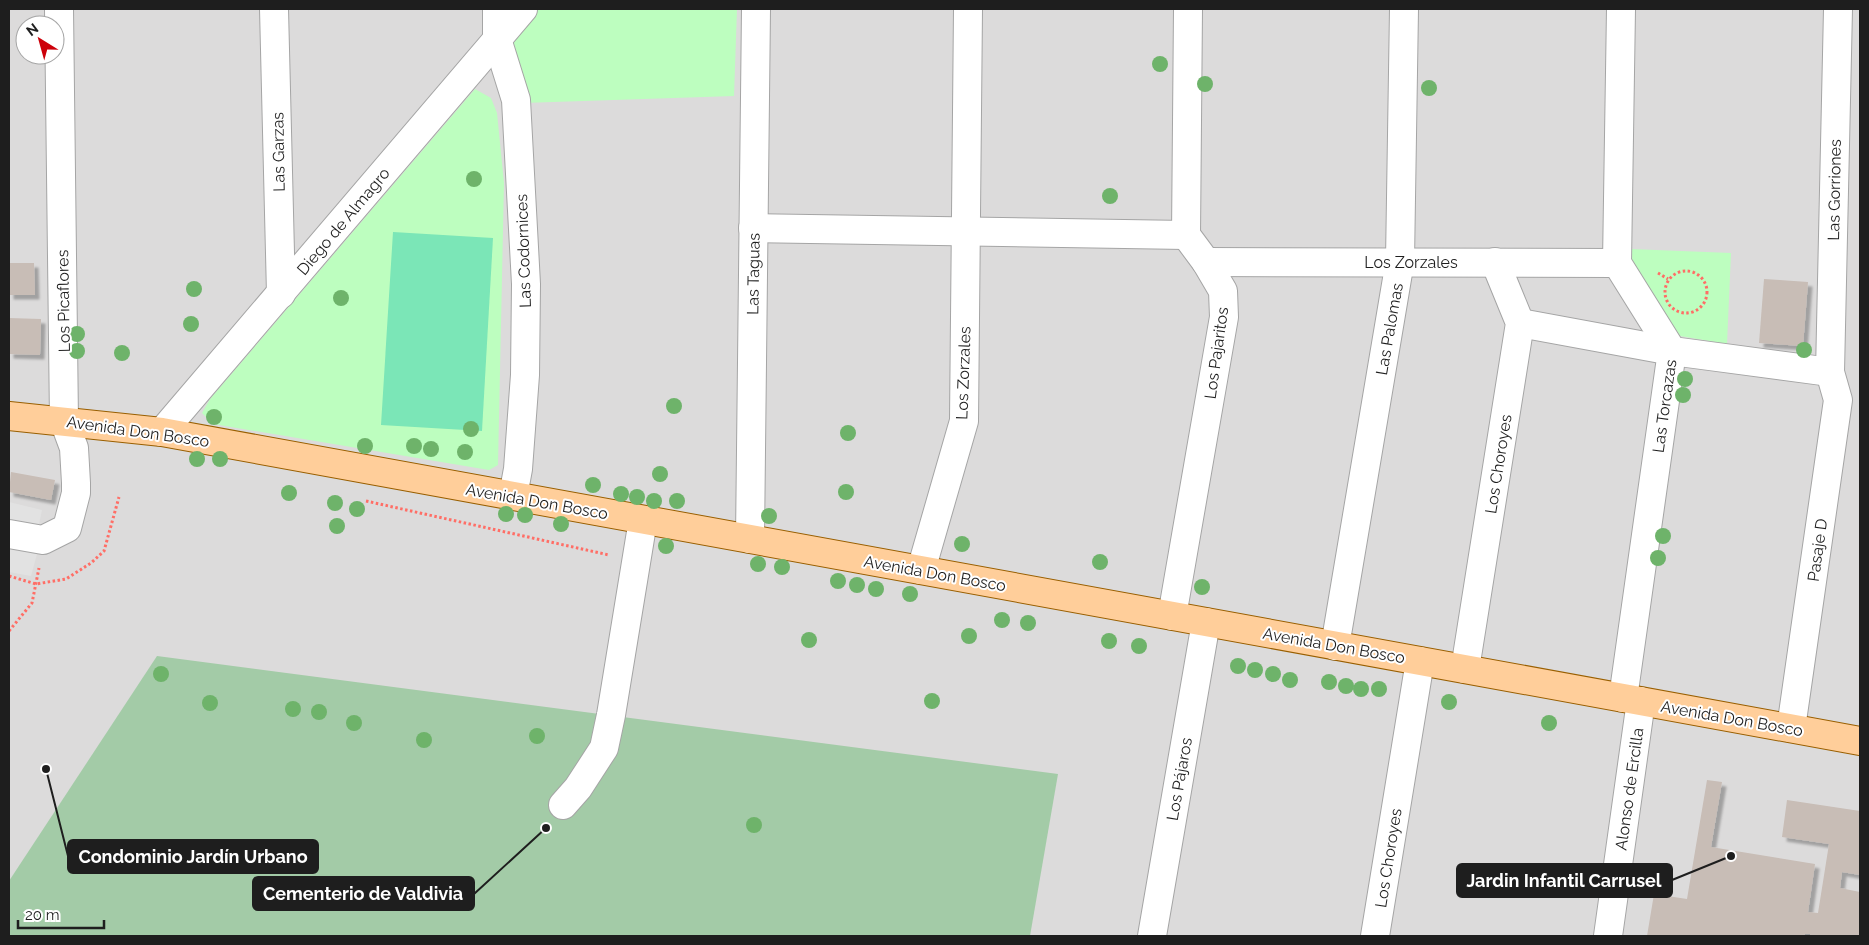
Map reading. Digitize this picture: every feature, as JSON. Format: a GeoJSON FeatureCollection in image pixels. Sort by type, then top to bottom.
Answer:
{"type":"FeatureCollection","features":[{"type":"Feature","properties":{"kind":"main road","name":"Avenida Don Bosco"},"geometry":{"type":"LineString","coordinates":[[9,416],[162,432],[1860,741]]}},
{"type":"Feature","properties":{"kind":"street","name":"Los Picaflores"},"geometry":{"type":"LineString","coordinates":[[43,540],[67,528],[76,493],[74,448],[64,421],[59,9]]}},
{"type":"Feature","properties":{"kind":"street","name":"Las Garzas"},"geometry":{"type":"LineString","coordinates":[[274,9],[281,294]]}},
{"type":"Feature","properties":{"kind":"street","name":"Las Codornices"},"geometry":{"type":"LineString","coordinates":[[496,9],[497,39],[516,100],[526,284],[525,375],[518,469],[513,496]]}},
{"type":"Feature","properties":{"kind":"street","name":"Diego de Almagro"},"geometry":{"type":"LineString","coordinates":[[162,432],[523,9]]}},
{"type":"Feature","properties":{"kind":"street","name":"Las Taguas"},"geometry":{"type":"LineString","coordinates":[[750,539],[756,9]]}},
{"type":"Feature","properties":{"kind":"street","name":"Los Zorzales"},"geometry":{"type":"LineString","coordinates":[[921,570],[964,421],[968,9]]}},
{"type":"Feature","properties":{"kind":"street"},"geometry":{"type":"LineString","coordinates":[[753,228],[1186,235],[1188,9]]}},
{"type":"Feature","properties":{"kind":"street","name":"Las Palomas"},"geometry":{"type":"LineString","coordinates":[[1335,646],[1400,261],[1404,9]]}},
{"type":"Feature","properties":{"kind":"street"},"geometry":{"type":"LineString","coordinates":[[1617,262],[1621,9]]}},
{"type":"Feature","properties":{"kind":"street","name":"Las Gorriones"},"geometry":{"type":"LineString","coordinates":[[1830,372],[1838,9]]}},
{"type":"Feature","properties":{"kind":"street","name":"Los Pajaritos"},"geometry":{"type":"LineString","coordinates":[[1172,616],[1224,317],[1223,291],[1206,262],[1186,235]]}},
{"type":"Feature","properties":{"kind":"street","name":"Los Zorzales"},"geometry":{"type":"LineString","coordinates":[[1206,262],[1617,262]]}},
{"type":"Feature","properties":{"kind":"street"},"geometry":{"type":"LineString","coordinates":[[1495,262],[1520,323],[1672,351],[1830,372]]}},
{"type":"Feature","properties":{"kind":"street","name":"Las Torcazas"},"geometry":{"type":"LineString","coordinates":[[1617,262],[1672,351],[1632,699]]}},
{"type":"Feature","properties":{"kind":"street","name":"Los Choroyes"},"geometry":{"type":"LineString","coordinates":[[1465,669],[1520,323]]}},
{"type":"Feature","properties":{"kind":"street","name":"Pasaje D"},"geometry":{"type":"LineString","coordinates":[[1791,728],[1838,400],[1830,372]]}},
{"type":"Feature","properties":{"kind":"street"},"geometry":{"type":"LineString","coordinates":[[563,806],[578,788],[604,748],[643,520]]}},
{"type":"Feature","properties":{"kind":"street"},"geometry":{"type":"LineString","coordinates":[[9,534],[43,540]]}},
{"type":"Feature","properties":{"kind":"street","name":"Los Pájaros"},"geometry":{"type":"LineString","coordinates":[[1152,936],[1206,622]]}},
{"type":"Feature","properties":{"kind":"street","name":"Los Choroyes"},"geometry":{"type":"LineString","coordinates":[[1375,936],[1420,661]]}},
{"type":"Feature","properties":{"kind":"street","name":"Alonso de Ercilla"},"geometry":{"type":"LineString","coordinates":[[1608,936],[1632,699]]}},
{"type":"Feature","properties":{"kind":"path"},"geometry":{"type":"LineString","coordinates":[[1680,271],[1694,272],[1705,281],[1707,296],[1704,303],[1693,312],[1686,313],[1674,310],[1666,299],[1664,292],[1668,279],[1680,271]]}},
{"type":"Feature","properties":{"kind":"path"},"geometry":{"type":"LineString","coordinates":[[9,576],[36,584],[66,580],[91,563],[104,551],[119,497]]}},
{"type":"Feature","properties":{"kind":"path"},"geometry":{"type":"LineString","coordinates":[[358,499],[636,561]]}},
{"type":"Feature","properties":{"kind":"path"},"geometry":{"type":"LineString","coordinates":[[9,631],[32,603],[43,540]]}},
{"type":"Feature","properties":{"kind":"shaded area"},"geometry":{"type":"Polygon","coordinates":[[[9,9],[1860,9],[1860,936],[9,936],[9,9]]]}},
{"type":"Feature","properties":{"kind":"shaded area"},"geometry":{"type":"Polygon","coordinates":[[[9,502],[42,510],[38,529],[9,523],[9,502]]]}},
{"type":"Feature","properties":{"kind":"shaded area"},"geometry":{"type":"Polygon","coordinates":[[[9,548],[37,554],[31,576],[9,572],[9,548]]]}},
{"type":"Feature","properties":{"kind":"green space"},"geometry":{"type":"Polygon","coordinates":[[[536,9],[737,9],[734,96],[523,103],[511,38],[536,9]]]}},
{"type":"Feature","properties":{"kind":"green space"},"geometry":{"type":"Polygon","coordinates":[[[475,89],[491,98],[497,113],[504,183],[498,465],[489,470],[213,424],[202,413],[210,399],[475,89]]]}},
{"type":"Feature","properties":{"kind":"green space"},"geometry":{"type":"Polygon","coordinates":[[[393,232],[493,238],[482,431],[381,425],[393,232]]]}},
{"type":"Feature","properties":{"kind":"green space"},"geometry":{"type":"Polygon","coordinates":[[[1631,249],[1731,253],[1727,344],[1674,335],[1628,264],[1631,249]]]}},
{"type":"Feature","properties":{"kind":"green space"},"geometry":{"type":"Polygon","coordinates":[[[157,656],[1058,774],[1030,936],[9,936],[9,881],[157,656]]]}},
{"type":"Feature","properties":{"kind":"building"},"geometry":{"type":"Polygon","coordinates":[[[9,263],[34,263],[35,295],[9,295],[9,263]]]}},
{"type":"Feature","properties":{"kind":"building"},"geometry":{"type":"Polygon","coordinates":[[[1764,279],[1808,282],[1803,346],[1759,343],[1764,279]]]}},
{"type":"Feature","properties":{"kind":"building"},"geometry":{"type":"Polygon","coordinates":[[[9,318],[41,319],[40,355],[9,354],[9,318]]]}},
{"type":"Feature","properties":{"kind":"building"},"geometry":{"type":"Polygon","coordinates":[[[11,472],[55,480],[51,500],[9,492],[11,472]]]}},
{"type":"Feature","properties":{"kind":"building"},"geometry":{"type":"Polygon","coordinates":[[[1707,780],[1722,782],[1711,847],[1815,864],[1808,912],[1818,913],[1829,844],[1782,837],[1787,800],[1860,811],[1860,875],[1842,872],[1840,888],[1860,892],[1860,936],[1810,936],[1810,934],[1805,934],[1804,936],[1647,936],[1654,894],[1687,899],[1707,780]]]}},
{"type":"Feature","properties":{"kind":"place","name":"Condominio Jardín Urbano"},"geometry":{"type":"Point","coordinates":[46,769]}},
{"type":"Feature","properties":{"kind":"place","name":"Cementerio de Valdivia"},"geometry":{"type":"Point","coordinates":[546,828]}},
{"type":"Feature","properties":{"kind":"place","name":"Jardin Infantil Carrusel"},"geometry":{"type":"Point","coordinates":[1731,856]}}]}
